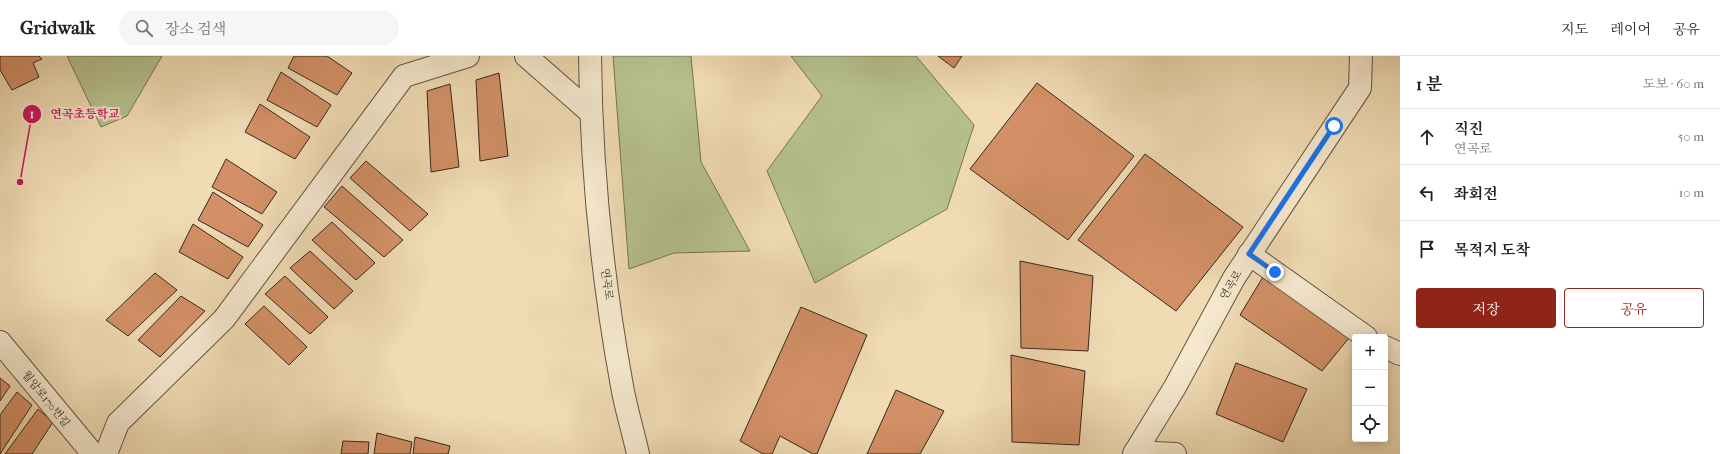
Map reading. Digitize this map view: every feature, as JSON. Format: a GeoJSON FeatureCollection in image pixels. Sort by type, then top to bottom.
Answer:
{"type":"FeatureCollection","features":[{"type":"Feature","properties":{"kind":"street"},"geometry":{"type":"LineString","coordinates":[[106,454],[118,424],[224,319],[404,76],[468,56]]}},
{"type":"Feature","properties":{"kind":"street"},"geometry":{"type":"LineString","coordinates":[[526,56],[590,112]]}},
{"type":"Feature","properties":{"kind":"street","name":"연곡로"},"geometry":{"type":"LineString","coordinates":[[590,56],[590,112],[599,230],[622,387],[638,454]]}},
{"type":"Feature","properties":{"kind":"street","name":"연곡로"},"geometry":{"type":"LineString","coordinates":[[1135,453],[1175,387],[1234,278],[1360,88],[1361,56]]}},
{"type":"Feature","properties":{"kind":"street"},"geometry":{"type":"LineString","coordinates":[[1249,254],[1362,334]]}},
{"type":"Feature","properties":{"kind":"street","name":"월암로170번길"},"geometry":{"type":"LineString","coordinates":[[0,342],[93,454]]}},
{"type":"Feature","properties":{"kind":"street"},"geometry":{"type":"LineString","coordinates":[[1388,348],[1400,354]]}},
{"type":"Feature","properties":{"kind":"street"},"geometry":{"type":"LineString","coordinates":[[1135,453],[1175,454]]}},
{"type":"Feature","properties":{"kind":"green space"},"geometry":{"type":"Polygon","coordinates":[[[67,56],[162,56],[127,116],[101,127],[67,56]]]}},
{"type":"Feature","properties":{"kind":"green space"},"geometry":{"type":"Polygon","coordinates":[[[613,56],[691,56],[701,162],[750,251],[674,253],[629,269],[613,56]]]}},
{"type":"Feature","properties":{"kind":"green space"},"geometry":{"type":"Polygon","coordinates":[[[791,56],[916,56],[974,125],[947,209],[815,283],[767,171],[822,96],[791,56]]]}},
{"type":"Feature","properties":{"kind":"building"},"geometry":{"type":"Polygon","coordinates":[[[0,56],[39,56],[42,59],[33,63],[39,77],[12,90],[0,70],[0,56]]]}},
{"type":"Feature","properties":{"kind":"building"},"geometry":{"type":"Polygon","coordinates":[[[294,56],[327,56],[352,73],[337,95],[288,68],[294,56]]]}},
{"type":"Feature","properties":{"kind":"building"},"geometry":{"type":"Polygon","coordinates":[[[938,56],[962,56],[954,68],[938,56]]]}},
{"type":"Feature","properties":{"kind":"building"},"geometry":{"type":"Polygon","coordinates":[[[281,72],[331,105],[317,127],[267,100],[281,72]]]}},
{"type":"Feature","properties":{"kind":"building"},"geometry":{"type":"Polygon","coordinates":[[[499,73],[508,156],[480,161],[476,80],[499,73]]]}},
{"type":"Feature","properties":{"kind":"building"},"geometry":{"type":"Polygon","coordinates":[[[1037,83],[1134,156],[1068,240],[970,169],[1037,83]]]}},
{"type":"Feature","properties":{"kind":"building"},"geometry":{"type":"Polygon","coordinates":[[[450,84],[459,167],[431,172],[427,91],[450,84]]]}},
{"type":"Feature","properties":{"kind":"building"},"geometry":{"type":"Polygon","coordinates":[[[260,104],[310,137],[295,159],[245,132],[260,104]]]}},
{"type":"Feature","properties":{"kind":"building"},"geometry":{"type":"Polygon","coordinates":[[[1145,154],[1243,227],[1176,311],[1078,240],[1145,154]]]}},
{"type":"Feature","properties":{"kind":"building"},"geometry":{"type":"Polygon","coordinates":[[[226,159],[277,192],[262,214],[212,187],[226,159]]]}},
{"type":"Feature","properties":{"kind":"building"},"geometry":{"type":"Polygon","coordinates":[[[366,161],[428,214],[410,231],[350,178],[366,161]]]}},
{"type":"Feature","properties":{"kind":"building"},"geometry":{"type":"Polygon","coordinates":[[[342,186],[403,240],[384,257],[324,207],[342,186]]]}},
{"type":"Feature","properties":{"kind":"building"},"geometry":{"type":"Polygon","coordinates":[[[213,192],[263,225],[248,247],[198,220],[213,192]]]}},
{"type":"Feature","properties":{"kind":"building"},"geometry":{"type":"Polygon","coordinates":[[[332,222],[375,263],[356,280],[312,240],[332,222]]]}},
{"type":"Feature","properties":{"kind":"building"},"geometry":{"type":"Polygon","coordinates":[[[193,224],[243,257],[228,279],[179,252],[193,224]]]}},
{"type":"Feature","properties":{"kind":"building"},"geometry":{"type":"Polygon","coordinates":[[[310,251],[353,291],[334,309],[290,268],[310,251]]]}},
{"type":"Feature","properties":{"kind":"building"},"geometry":{"type":"Polygon","coordinates":[[[1020,261],[1093,276],[1088,351],[1021,348],[1020,261]]]}},
{"type":"Feature","properties":{"kind":"building"},"geometry":{"type":"Polygon","coordinates":[[[1266,272],[1353,333],[1322,371],[1240,315],[1266,272]]]}},
{"type":"Feature","properties":{"kind":"building"},"geometry":{"type":"Polygon","coordinates":[[[155,273],[177,290],[128,336],[106,320],[155,273]]]}},
{"type":"Feature","properties":{"kind":"building"},"geometry":{"type":"Polygon","coordinates":[[[285,276],[328,317],[310,334],[265,294],[285,276]]]}},
{"type":"Feature","properties":{"kind":"building"},"geometry":{"type":"Polygon","coordinates":[[[181,296],[205,311],[160,357],[138,340],[181,296]]]}},
{"type":"Feature","properties":{"kind":"building"},"geometry":{"type":"Polygon","coordinates":[[[264,306],[307,347],[289,365],[245,324],[264,306]]]}},
{"type":"Feature","properties":{"kind":"building"},"geometry":{"type":"Polygon","coordinates":[[[801,307],[867,335],[817,454],[813,454],[780,436],[772,454],[763,454],[740,441],[801,307]]]}},
{"type":"Feature","properties":{"kind":"building"},"geometry":{"type":"Polygon","coordinates":[[[1011,355],[1085,371],[1079,445],[1012,442],[1011,355]]]}},
{"type":"Feature","properties":{"kind":"building"},"geometry":{"type":"Polygon","coordinates":[[[1236,363],[1307,389],[1283,442],[1216,414],[1236,363]]]}},
{"type":"Feature","properties":{"kind":"building"},"geometry":{"type":"Polygon","coordinates":[[[0,378],[10,386],[0,401],[0,378]]]}},
{"type":"Feature","properties":{"kind":"building"},"geometry":{"type":"Polygon","coordinates":[[[896,390],[944,411],[920,454],[867,454],[896,390]]]}},
{"type":"Feature","properties":{"kind":"building"},"geometry":{"type":"Polygon","coordinates":[[[17,392],[32,405],[0,454],[0,415],[17,392]]]}},
{"type":"Feature","properties":{"kind":"building"},"geometry":{"type":"Polygon","coordinates":[[[38,409],[53,422],[32,454],[5,454],[38,409]]]}},
{"type":"Feature","properties":{"kind":"building"},"geometry":{"type":"Polygon","coordinates":[[[377,433],[412,442],[410,454],[374,454],[377,433]]]}},
{"type":"Feature","properties":{"kind":"building"},"geometry":{"type":"Polygon","coordinates":[[[415,437],[450,446],[448,454],[413,454],[415,437]]]}},
{"type":"Feature","properties":{"kind":"building"},"geometry":{"type":"Polygon","coordinates":[[[343,441],[369,442],[368,454],[341,454],[343,441]]]}},
{"type":"Feature","properties":{"kind":"place","name":"연곡초등학교"},"geometry":{"type":"Point","coordinates":[20,182]}},
{"type":"Feature","properties":{"kind":"route"},"geometry":{"type":"LineString","coordinates":[[1275,272],[1249,254],[1334,126]]}}]}
